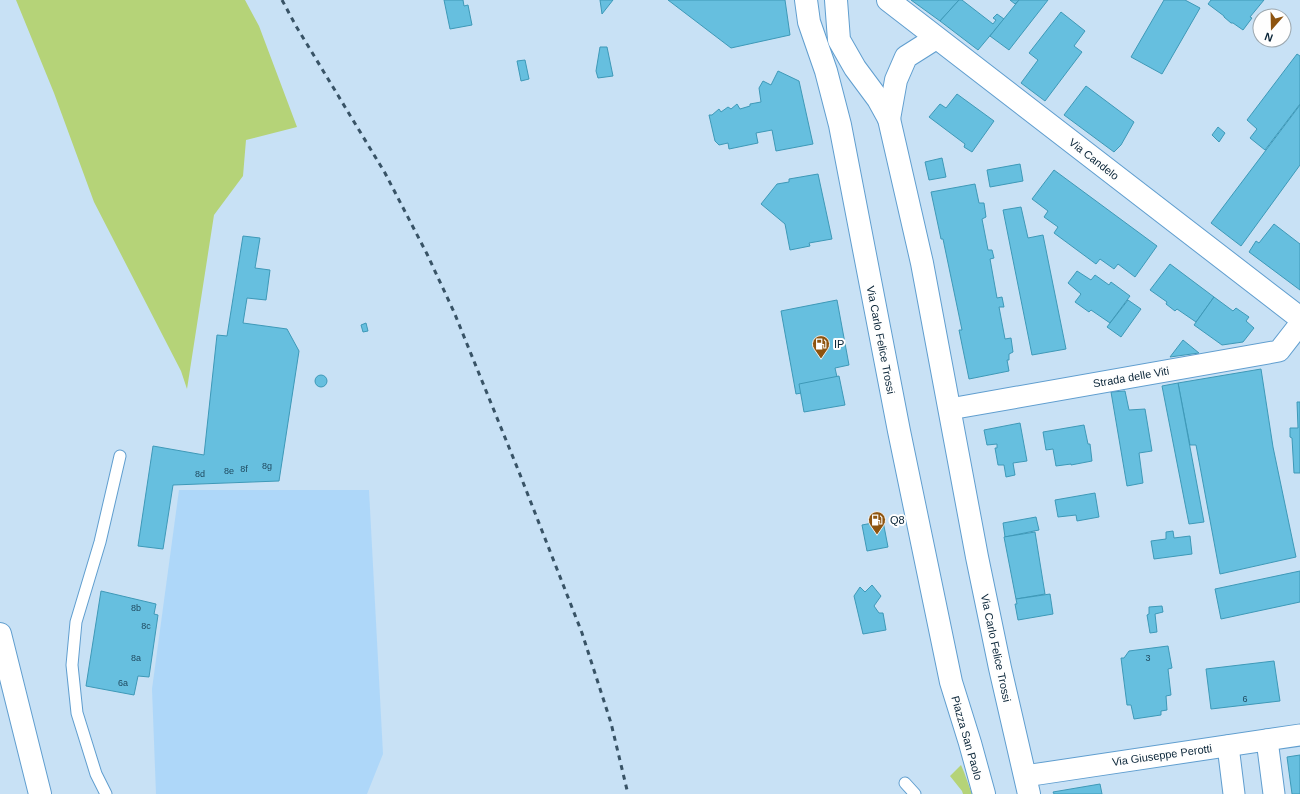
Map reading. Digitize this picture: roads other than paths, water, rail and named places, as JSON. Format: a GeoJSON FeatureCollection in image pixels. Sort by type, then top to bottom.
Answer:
{"type":"FeatureCollection","features":[{"type":"Feature","properties":{"kind":"main road","name":"Via Carlo Felice Trossi"},"geometry":{"type":"LineString","coordinates":[[806,0],[809,22],[826,70],[840,125],[899,431],[951,682]]}},
{"type":"Feature","properties":{"kind":"main road","name":"Via Carlo Felice Trossi"},"geometry":{"type":"LineString","coordinates":[[836,0],[839,40],[855,68],[878,99],[890,119],[922,264],[978,565],[1027,785]]}},
{"type":"Feature","properties":{"kind":"main road","name":"Via Candelo"},"geometry":{"type":"LineString","coordinates":[[888,0],[1300,318]]}},
{"type":"Feature","properties":{"kind":"main road","name":"Via Carlo Felice Trossi"},"geometry":{"type":"LineString","coordinates":[[890,119],[896,80],[906,57],[936,38]]}},
{"type":"Feature","properties":{"kind":"main road"},"geometry":{"type":"LineString","coordinates":[[0,634],[40,794]]}},
{"type":"Feature","properties":{"kind":"main road","name":"Piazza San Paolo"},"geometry":{"type":"LineString","coordinates":[[951,682],[984,794]]}},
{"type":"Feature","properties":{"kind":"street","name":"Strada delle Viti"},"geometry":{"type":"LineString","coordinates":[[950,408],[1280,351],[1300,324]]}},
{"type":"Feature","properties":{"kind":"street","name":"Via Giuseppe Perotti"},"geometry":{"type":"LineString","coordinates":[[1027,785],[1228,746],[1300,735]]}},
{"type":"Feature","properties":{"kind":"street"},"geometry":{"type":"LineString","coordinates":[[1267,740],[1274,794]]}},
{"type":"Feature","properties":{"kind":"street"},"geometry":{"type":"LineString","coordinates":[[1228,746],[1234,794]]}},
{"type":"Feature","properties":{"kind":"lane"},"geometry":{"type":"LineString","coordinates":[[106,794],[96,774],[77,713],[72,664],[76,622],[100,542],[120,456]]}},
{"type":"Feature","properties":{"kind":"lane"},"geometry":{"type":"LineString","coordinates":[[905,783],[915,794]]}},
{"type":"Feature","properties":{"kind":"railway"},"geometry":{"type":"LineString","coordinates":[[282,0],[296,26],[385,173],[427,254],[454,312],[582,633],[611,723],[628,794]]}},
{"type":"Feature","properties":{"kind":"place","name":"IP"},"geometry":{"type":"Point","coordinates":[821,359]}},
{"type":"Feature","properties":{"kind":"place","name":"Q8"},"geometry":{"type":"Point","coordinates":[877,535]}}]}
